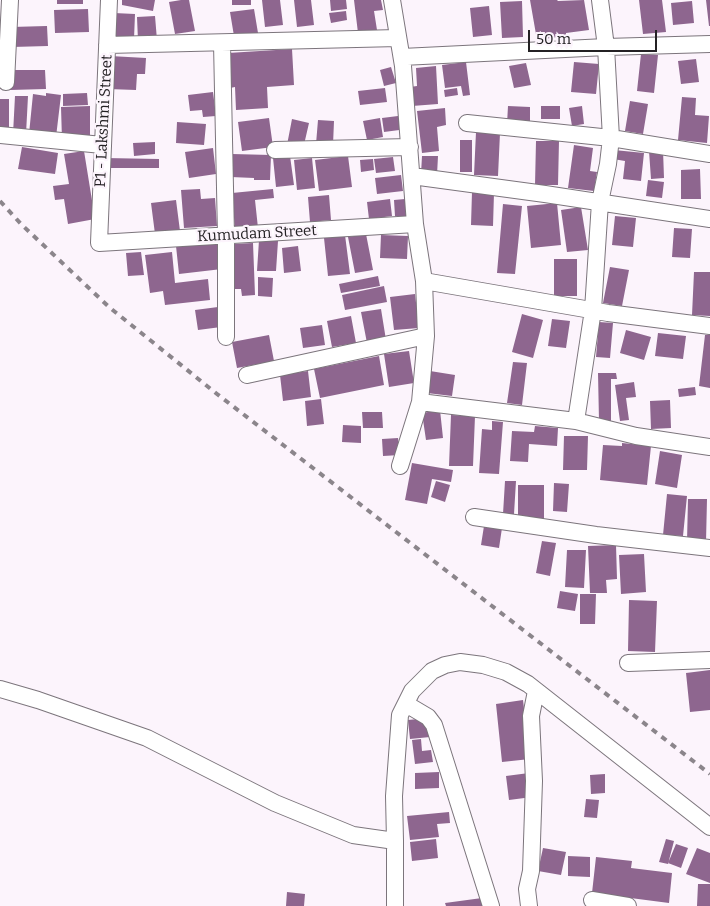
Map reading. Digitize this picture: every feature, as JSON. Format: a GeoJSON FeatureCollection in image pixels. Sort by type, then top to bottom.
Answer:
{"type":"FeatureCollection","features":[{"type":"Feature","properties":{"kind":"street"},"geometry":{"type":"LineString","coordinates":[[6,82],[10,0]]}},
{"type":"Feature","properties":{"kind":"street","name":"P1 - Lakshmi Street"},"geometry":{"type":"LineString","coordinates":[[99,243],[109,0]]}},
{"type":"Feature","properties":{"kind":"street"},"geometry":{"type":"LineString","coordinates":[[392,0],[402,57],[415,224],[424,281],[426,336],[420,402],[400,466]]}},
{"type":"Feature","properties":{"kind":"street"},"geometry":{"type":"LineString","coordinates":[[576,421],[594,310],[600,202],[611,138],[606,47],[600,0]]}},
{"type":"Feature","properties":{"kind":"street"},"geometry":{"type":"LineString","coordinates":[[107,45],[398,38]]}},
{"type":"Feature","properties":{"kind":"street"},"geometry":{"type":"LineString","coordinates":[[222,43],[226,337]]}},
{"type":"Feature","properties":{"kind":"street"},"geometry":{"type":"LineString","coordinates":[[402,57],[710,44]]}},
{"type":"Feature","properties":{"kind":"street"},"geometry":{"type":"LineString","coordinates":[[467,123],[611,138],[710,154]]}},
{"type":"Feature","properties":{"kind":"street"},"geometry":{"type":"LineString","coordinates":[[0,135],[102,145]]}},
{"type":"Feature","properties":{"kind":"street"},"geometry":{"type":"LineString","coordinates":[[275,150],[410,147]]}},
{"type":"Feature","properties":{"kind":"street"},"geometry":{"type":"LineString","coordinates":[[412,176],[710,218]]}},
{"type":"Feature","properties":{"kind":"street","name":"Kumudam Street"},"geometry":{"type":"LineString","coordinates":[[99,243],[415,224]]}},
{"type":"Feature","properties":{"kind":"street"},"geometry":{"type":"LineString","coordinates":[[424,281],[594,310],[710,326]]}},
{"type":"Feature","properties":{"kind":"street"},"geometry":{"type":"LineString","coordinates":[[246,375],[426,336]]}},
{"type":"Feature","properties":{"kind":"street"},"geometry":{"type":"LineString","coordinates":[[420,402],[576,421],[636,436],[710,447]]}},
{"type":"Feature","properties":{"kind":"street"},"geometry":{"type":"LineString","coordinates":[[474,517],[596,535],[710,548]]}},
{"type":"Feature","properties":{"kind":"street"},"geometry":{"type":"LineString","coordinates":[[628,663],[710,660]]}},
{"type":"Feature","properties":{"kind":"street"},"geometry":{"type":"LineString","coordinates":[[395,906],[394,796],[400,715],[412,691],[432,671],[445,665],[460,662],[483,665],[506,672],[536,691],[710,827]]}},
{"type":"Feature","properties":{"kind":"street"},"geometry":{"type":"LineString","coordinates":[[0,689],[38,700],[147,738],[275,803],[353,834],[395,841]]}},
{"type":"Feature","properties":{"kind":"street"},"geometry":{"type":"LineString","coordinates":[[529,906],[527,889],[531,863],[534,781],[531,725],[536,691]]}},
{"type":"Feature","properties":{"kind":"street"},"geometry":{"type":"LineString","coordinates":[[406,704],[428,717],[434,725],[490,906]]}},
{"type":"Feature","properties":{"kind":"street"},"geometry":{"type":"LineString","coordinates":[[592,900],[628,906]]}},
{"type":"Feature","properties":{"kind":"building"},"geometry":{"type":"Polygon","coordinates":[[[57,0],[83,0],[83,4],[57,4],[57,0]]]}},
{"type":"Feature","properties":{"kind":"building"},"geometry":{"type":"Polygon","coordinates":[[[122,0],[155,0],[153,11],[122,5],[122,0]]]}},
{"type":"Feature","properties":{"kind":"building"},"geometry":{"type":"Polygon","coordinates":[[[189,0],[195,31],[175,34],[169,2],[189,0]]]}},
{"type":"Feature","properties":{"kind":"building"},"geometry":{"type":"Polygon","coordinates":[[[232,0],[251,0],[251,5],[232,5],[232,0]]]}},
{"type":"Feature","properties":{"kind":"building"},"geometry":{"type":"Polygon","coordinates":[[[262,0],[280,0],[283,25],[265,27],[262,0]]]}},
{"type":"Feature","properties":{"kind":"building"},"geometry":{"type":"Polygon","coordinates":[[[294,0],[311,0],[314,25],[297,27],[294,0]]]}},
{"type":"Feature","properties":{"kind":"building"},"geometry":{"type":"Polygon","coordinates":[[[330,0],[346,0],[347,9],[331,11],[330,0]]]}},
{"type":"Feature","properties":{"kind":"building"},"geometry":{"type":"Polygon","coordinates":[[[354,0],[381,0],[383,10],[374,11],[377,30],[358,33],[354,0]]]}},
{"type":"Feature","properties":{"kind":"building"},"geometry":{"type":"Polygon","coordinates":[[[530,0],[584,0],[589,30],[566,33],[566,36],[537,40],[530,0]]]}},
{"type":"Feature","properties":{"kind":"building"},"geometry":{"type":"Polygon","coordinates":[[[639,0],[662,0],[666,32],[643,34],[639,0]]]}},
{"type":"Feature","properties":{"kind":"building"},"geometry":{"type":"Polygon","coordinates":[[[706,0],[710,0],[710,26],[709,26],[706,0]]]}},
{"type":"Feature","properties":{"kind":"building"},"geometry":{"type":"Polygon","coordinates":[[[522,1],[523,37],[502,38],[500,2],[522,1]]]}},
{"type":"Feature","properties":{"kind":"building"},"geometry":{"type":"Polygon","coordinates":[[[692,1],[694,23],[673,25],[671,3],[692,1]]]}},
{"type":"Feature","properties":{"kind":"building"},"geometry":{"type":"Polygon","coordinates":[[[489,6],[492,35],[473,37],[470,8],[489,6]]]}},
{"type":"Feature","properties":{"kind":"building"},"geometry":{"type":"Polygon","coordinates":[[[88,9],[89,32],[55,33],[54,10],[88,9]]]}},
{"type":"Feature","properties":{"kind":"building"},"geometry":{"type":"Polygon","coordinates":[[[254,9],[258,33],[234,36],[230,12],[254,9]]]}},
{"type":"Feature","properties":{"kind":"building"},"geometry":{"type":"Polygon","coordinates":[[[346,11],[347,20],[331,23],[329,13],[346,11]]]}},
{"type":"Feature","properties":{"kind":"building"},"geometry":{"type":"Polygon","coordinates":[[[114,13],[135,14],[134,39],[112,38],[114,13]]]}},
{"type":"Feature","properties":{"kind":"building"},"geometry":{"type":"Polygon","coordinates":[[[155,16],[157,40],[138,41],[137,17],[155,16]]]}},
{"type":"Feature","properties":{"kind":"building"},"geometry":{"type":"Polygon","coordinates":[[[47,26],[48,46],[12,47],[11,27],[47,26]]]}},
{"type":"Feature","properties":{"kind":"building"},"geometry":{"type":"Polygon","coordinates":[[[292,49],[294,85],[267,87],[268,108],[236,110],[235,87],[230,88],[228,53],[292,49]]]}},
{"type":"Feature","properties":{"kind":"building"},"geometry":{"type":"Polygon","coordinates":[[[641,54],[658,55],[654,93],[637,91],[641,54]]]}},
{"type":"Feature","properties":{"kind":"building"},"geometry":{"type":"Polygon","coordinates":[[[110,56],[146,58],[145,74],[137,74],[136,90],[108,89],[110,56]]]}},
{"type":"Feature","properties":{"kind":"building"},"geometry":{"type":"Polygon","coordinates":[[[696,59],[699,82],[681,84],[678,61],[696,59]]]}},
{"type":"Feature","properties":{"kind":"building"},"geometry":{"type":"Polygon","coordinates":[[[466,62],[470,95],[463,96],[461,86],[445,88],[442,65],[466,62]]]}},
{"type":"Feature","properties":{"kind":"building"},"geometry":{"type":"Polygon","coordinates":[[[574,62],[599,64],[596,94],[571,92],[574,62]]]}},
{"type":"Feature","properties":{"kind":"building"},"geometry":{"type":"Polygon","coordinates":[[[526,63],[531,85],[514,88],[509,66],[526,63]]]}},
{"type":"Feature","properties":{"kind":"building"},"geometry":{"type":"Polygon","coordinates":[[[436,66],[438,104],[412,106],[410,87],[417,86],[416,68],[436,66]]]}},
{"type":"Feature","properties":{"kind":"building"},"geometry":{"type":"Polygon","coordinates":[[[391,67],[396,83],[384,86],[380,70],[391,67]]]}},
{"type":"Feature","properties":{"kind":"building"},"geometry":{"type":"Polygon","coordinates":[[[10,70],[45,70],[46,89],[10,90],[10,70]]]}},
{"type":"Feature","properties":{"kind":"building"},"geometry":{"type":"Polygon","coordinates":[[[385,88],[387,102],[360,105],[358,91],[385,88]]]}},
{"type":"Feature","properties":{"kind":"building"},"geometry":{"type":"Polygon","coordinates":[[[457,88],[458,95],[445,97],[444,90],[457,88]]]}},
{"type":"Feature","properties":{"kind":"building"},"geometry":{"type":"Polygon","coordinates":[[[213,92],[216,116],[203,117],[202,110],[190,111],[188,95],[213,92]]]}},
{"type":"Feature","properties":{"kind":"building"},"geometry":{"type":"Polygon","coordinates":[[[46,93],[61,95],[56,137],[29,134],[33,94],[46,96],[46,93]]]}},
{"type":"Feature","properties":{"kind":"building"},"geometry":{"type":"Polygon","coordinates":[[[87,93],[88,105],[63,106],[63,94],[87,93]]]}},
{"type":"Feature","properties":{"kind":"building"},"geometry":{"type":"Polygon","coordinates":[[[15,96],[28,96],[26,134],[13,134],[15,96]]]}},
{"type":"Feature","properties":{"kind":"building"},"geometry":{"type":"Polygon","coordinates":[[[682,97],[696,98],[695,115],[709,116],[707,143],[678,140],[682,97]]]}},
{"type":"Feature","properties":{"kind":"building"},"geometry":{"type":"Polygon","coordinates":[[[0,99],[9,99],[9,131],[0,131],[0,99]]]}},
{"type":"Feature","properties":{"kind":"building"},"geometry":{"type":"Polygon","coordinates":[[[630,101],[648,104],[643,134],[625,131],[630,101]]]}},
{"type":"Feature","properties":{"kind":"building"},"geometry":{"type":"Polygon","coordinates":[[[90,106],[90,140],[62,140],[61,107],[90,106]]]}},
{"type":"Feature","properties":{"kind":"building"},"geometry":{"type":"Polygon","coordinates":[[[508,106],[530,107],[530,124],[507,124],[508,106]]]}},
{"type":"Feature","properties":{"kind":"building"},"geometry":{"type":"Polygon","coordinates":[[[541,106],[560,106],[560,119],[541,119],[541,106]]]}},
{"type":"Feature","properties":{"kind":"building"},"geometry":{"type":"Polygon","coordinates":[[[582,106],[584,124],[572,126],[569,108],[582,106]]]}},
{"type":"Feature","properties":{"kind":"building"},"geometry":{"type":"Polygon","coordinates":[[[445,108],[446,125],[437,127],[439,151],[422,153],[417,111],[445,108]]]}},
{"type":"Feature","properties":{"kind":"building"},"geometry":{"type":"Polygon","coordinates":[[[406,115],[407,129],[384,132],[382,118],[406,115]]]}},
{"type":"Feature","properties":{"kind":"building"},"geometry":{"type":"Polygon","coordinates":[[[269,118],[273,147],[242,151],[238,122],[269,118]]]}},
{"type":"Feature","properties":{"kind":"building"},"geometry":{"type":"Polygon","coordinates":[[[380,118],[383,137],[367,140],[363,121],[380,118]]]}},
{"type":"Feature","properties":{"kind":"building"},"geometry":{"type":"Polygon","coordinates":[[[292,119],[309,123],[303,149],[287,145],[292,119]]]}},
{"type":"Feature","properties":{"kind":"building"},"geometry":{"type":"Polygon","coordinates":[[[318,120],[334,121],[333,145],[316,144],[318,120]]]}},
{"type":"Feature","properties":{"kind":"building"},"geometry":{"type":"Polygon","coordinates":[[[177,122],[206,124],[204,145],[176,143],[177,122]]]}},
{"type":"Feature","properties":{"kind":"building"},"geometry":{"type":"Polygon","coordinates":[[[476,132],[500,133],[498,176],[474,175],[476,132]]]}},
{"type":"Feature","properties":{"kind":"building"},"geometry":{"type":"Polygon","coordinates":[[[460,140],[472,140],[472,172],[460,172],[460,140]]]}},
{"type":"Feature","properties":{"kind":"building"},"geometry":{"type":"Polygon","coordinates":[[[536,141],[559,141],[558,185],[535,185],[536,141]]]}},
{"type":"Feature","properties":{"kind":"building"},"geometry":{"type":"Polygon","coordinates":[[[155,142],[155,154],[134,156],[133,143],[155,142]]]}},
{"type":"Feature","properties":{"kind":"building"},"geometry":{"type":"Polygon","coordinates":[[[574,145],[593,148],[590,171],[597,172],[594,191],[568,188],[574,145]]]}},
{"type":"Feature","properties":{"kind":"building"},"geometry":{"type":"Polygon","coordinates":[[[22,147],[58,153],[55,174],[18,169],[22,147]]]}},
{"type":"Feature","properties":{"kind":"building"},"geometry":{"type":"Polygon","coordinates":[[[213,148],[216,174],[189,178],[185,152],[213,148]]]}},
{"type":"Feature","properties":{"kind":"building"},"geometry":{"type":"Polygon","coordinates":[[[614,150],[644,153],[641,181],[623,179],[625,161],[613,159],[614,150]]]}},
{"type":"Feature","properties":{"kind":"building"},"geometry":{"type":"Polygon","coordinates":[[[663,150],[664,178],[651,179],[649,151],[663,150]]]}},
{"type":"Feature","properties":{"kind":"building"},"geometry":{"type":"Polygon","coordinates":[[[84,151],[95,219],[68,224],[64,199],[55,200],[53,186],[69,184],[64,154],[84,151]]]}},
{"type":"Feature","properties":{"kind":"building"},"geometry":{"type":"Polygon","coordinates":[[[232,154],[271,155],[270,180],[231,177],[232,154]]]}},
{"type":"Feature","properties":{"kind":"building"},"geometry":{"type":"Polygon","coordinates":[[[290,156],[294,185],[276,187],[273,158],[290,156]]]}},
{"type":"Feature","properties":{"kind":"building"},"geometry":{"type":"Polygon","coordinates":[[[348,156],[352,187],[319,191],[315,160],[348,156]]]}},
{"type":"Feature","properties":{"kind":"building"},"geometry":{"type":"Polygon","coordinates":[[[422,156],[438,156],[437,175],[421,174],[422,156]]]}},
{"type":"Feature","properties":{"kind":"building"},"geometry":{"type":"Polygon","coordinates":[[[393,157],[395,171],[376,173],[374,159],[393,157]]]}},
{"type":"Feature","properties":{"kind":"building"},"geometry":{"type":"Polygon","coordinates":[[[105,158],[159,159],[159,168],[105,168],[105,158]]]}},
{"type":"Feature","properties":{"kind":"building"},"geometry":{"type":"Polygon","coordinates":[[[312,158],[315,188],[297,190],[294,160],[312,158]]]}},
{"type":"Feature","properties":{"kind":"building"},"geometry":{"type":"Polygon","coordinates":[[[373,159],[374,170],[361,172],[360,160],[373,159]]]}},
{"type":"Feature","properties":{"kind":"building"},"geometry":{"type":"Polygon","coordinates":[[[700,169],[701,199],[681,199],[681,170],[700,169]]]}},
{"type":"Feature","properties":{"kind":"building"},"geometry":{"type":"Polygon","coordinates":[[[401,175],[403,191],[377,194],[375,178],[401,175]]]}},
{"type":"Feature","properties":{"kind":"building"},"geometry":{"type":"Polygon","coordinates":[[[648,180],[664,182],[662,198],[646,196],[648,180]]]}},
{"type":"Feature","properties":{"kind":"building"},"geometry":{"type":"Polygon","coordinates":[[[200,189],[201,199],[215,198],[217,226],[184,228],[181,190],[200,189]]]}},
{"type":"Feature","properties":{"kind":"building"},"geometry":{"type":"Polygon","coordinates":[[[273,189],[274,198],[255,200],[258,228],[235,230],[232,193],[273,189]]]}},
{"type":"Feature","properties":{"kind":"building"},"geometry":{"type":"Polygon","coordinates":[[[472,192],[494,193],[493,226],[471,225],[472,192]]]}},
{"type":"Feature","properties":{"kind":"building"},"geometry":{"type":"Polygon","coordinates":[[[329,195],[331,220],[310,222],[308,197],[329,195]]]}},
{"type":"Feature","properties":{"kind":"building"},"geometry":{"type":"Polygon","coordinates":[[[390,199],[392,216],[369,219],[367,202],[390,199]]]}},
{"type":"Feature","properties":{"kind":"building"},"geometry":{"type":"Polygon","coordinates":[[[405,199],[406,216],[395,216],[394,200],[405,199]]]}},
{"type":"Feature","properties":{"kind":"building"},"geometry":{"type":"Polygon","coordinates":[[[176,200],[180,231],[155,234],[151,203],[176,200]]]}},
{"type":"Feature","properties":{"kind":"building"},"geometry":{"type":"Polygon","coordinates":[[[557,203],[561,245],[531,248],[527,206],[557,203]]]}},
{"type":"Feature","properties":{"kind":"building"},"geometry":{"type":"Polygon","coordinates":[[[503,204],[522,206],[515,274],[497,273],[503,204]]]}},
{"type":"Feature","properties":{"kind":"building"},"geometry":{"type":"Polygon","coordinates":[[[581,207],[588,250],[567,252],[561,210],[581,207]]]}},
{"type":"Feature","properties":{"kind":"building"},"geometry":{"type":"Polygon","coordinates":[[[615,216],[636,218],[633,247],[612,245],[615,216]]]}},
{"type":"Feature","properties":{"kind":"building"},"geometry":{"type":"Polygon","coordinates":[[[674,228],[692,229],[690,258],[672,257],[674,228]]]}},
{"type":"Feature","properties":{"kind":"building"},"geometry":{"type":"Polygon","coordinates":[[[366,234],[373,270],[355,273],[348,237],[366,234]]]}},
{"type":"Feature","properties":{"kind":"building"},"geometry":{"type":"Polygon","coordinates":[[[345,235],[350,274],[328,276],[324,238],[345,235]]]}},
{"type":"Feature","properties":{"kind":"building"},"geometry":{"type":"Polygon","coordinates":[[[381,235],[408,236],[407,259],[380,258],[381,235]]]}},
{"type":"Feature","properties":{"kind":"building"},"geometry":{"type":"Polygon","coordinates":[[[218,240],[222,269],[179,274],[176,246],[218,240]]]}},
{"type":"Feature","properties":{"kind":"building"},"geometry":{"type":"Polygon","coordinates":[[[259,240],[278,241],[276,271],[257,271],[259,240]]]}},
{"type":"Feature","properties":{"kind":"building"},"geometry":{"type":"Polygon","coordinates":[[[253,243],[255,295],[242,296],[241,289],[230,289],[228,270],[235,270],[233,244],[253,243]]]}},
{"type":"Feature","properties":{"kind":"building"},"geometry":{"type":"Polygon","coordinates":[[[298,246],[301,271],[284,273],[282,248],[298,246]]]}},
{"type":"Feature","properties":{"kind":"building"},"geometry":{"type":"Polygon","coordinates":[[[141,252],[144,275],[128,276],[126,253],[141,252]]]}},
{"type":"Feature","properties":{"kind":"building"},"geometry":{"type":"Polygon","coordinates":[[[172,252],[175,283],[208,279],[210,300],[165,305],[163,291],[150,293],[145,255],[172,252]]]}},
{"type":"Feature","properties":{"kind":"building"},"geometry":{"type":"Polygon","coordinates":[[[554,259],[577,259],[577,296],[554,296],[554,259]]]}},
{"type":"Feature","properties":{"kind":"building"},"geometry":{"type":"Polygon","coordinates":[[[610,267],[629,270],[622,306],[603,303],[610,267]]]}},
{"type":"Feature","properties":{"kind":"building"},"geometry":{"type":"Polygon","coordinates":[[[694,272],[710,272],[710,316],[692,315],[694,272]]]}},
{"type":"Feature","properties":{"kind":"building"},"geometry":{"type":"Polygon","coordinates":[[[378,276],[380,286],[341,293],[339,284],[378,276]]]}},
{"type":"Feature","properties":{"kind":"building"},"geometry":{"type":"Polygon","coordinates":[[[258,277],[273,278],[272,297],[258,296],[258,277]]]}},
{"type":"Feature","properties":{"kind":"building"},"geometry":{"type":"Polygon","coordinates":[[[384,286],[387,302],[345,310],[342,295],[384,286]]]}},
{"type":"Feature","properties":{"kind":"building"},"geometry":{"type":"Polygon","coordinates":[[[415,294],[419,328],[394,330],[390,297],[415,294]]]}},
{"type":"Feature","properties":{"kind":"building"},"geometry":{"type":"Polygon","coordinates":[[[218,307],[221,327],[198,330],[195,310],[218,307]]]}},
{"type":"Feature","properties":{"kind":"building"},"geometry":{"type":"Polygon","coordinates":[[[381,309],[386,340],[367,343],[361,312],[381,309]]]}},
{"type":"Feature","properties":{"kind":"building"},"geometry":{"type":"Polygon","coordinates":[[[522,314],[543,320],[533,358],[512,352],[522,314]]]}},
{"type":"Feature","properties":{"kind":"building"},"geometry":{"type":"Polygon","coordinates":[[[351,316],[356,343],[332,347],[327,321],[351,316]]]}},
{"type":"Feature","properties":{"kind":"building"},"geometry":{"type":"Polygon","coordinates":[[[552,319],[570,321],[566,348],[548,346],[552,319]]]}},
{"type":"Feature","properties":{"kind":"building"},"geometry":{"type":"Polygon","coordinates":[[[599,322],[613,323],[610,358],[596,357],[599,322]]]}},
{"type":"Feature","properties":{"kind":"building"},"geometry":{"type":"Polygon","coordinates":[[[322,325],[325,345],[303,348],[300,328],[322,325]]]}},
{"type":"Feature","properties":{"kind":"building"},"geometry":{"type":"Polygon","coordinates":[[[626,330],[651,337],[644,360],[620,353],[626,330]]]}},
{"type":"Feature","properties":{"kind":"building"},"geometry":{"type":"Polygon","coordinates":[[[658,333],[686,336],[683,359],[655,356],[658,333]]]}},
{"type":"Feature","properties":{"kind":"building"},"geometry":{"type":"Polygon","coordinates":[[[269,335],[274,361],[237,368],[232,342],[269,335]]]}},
{"type":"Feature","properties":{"kind":"building"},"geometry":{"type":"Polygon","coordinates":[[[705,335],[710,335],[710,388],[699,386],[705,335]]]}},
{"type":"Feature","properties":{"kind":"building"},"geometry":{"type":"Polygon","coordinates":[[[409,351],[414,383],[389,387],[384,354],[409,351]]]}},
{"type":"Feature","properties":{"kind":"building"},"geometry":{"type":"Polygon","coordinates":[[[379,356],[384,385],[320,398],[314,369],[379,356]]]}},
{"type":"Feature","properties":{"kind":"building"},"geometry":{"type":"Polygon","coordinates":[[[513,362],[527,363],[522,405],[507,403],[513,362]]]}},
{"type":"Feature","properties":{"kind":"building"},"geometry":{"type":"Polygon","coordinates":[[[308,371],[311,397],[283,401],[280,375],[308,371]]]}},
{"type":"Feature","properties":{"kind":"building"},"geometry":{"type":"Polygon","coordinates":[[[430,371],[455,375],[452,396],[427,393],[430,371]]]}},
{"type":"Feature","properties":{"kind":"building"},"geometry":{"type":"Polygon","coordinates":[[[598,373],[616,373],[617,379],[611,379],[611,421],[599,421],[598,373]]]}},
{"type":"Feature","properties":{"kind":"building"},"geometry":{"type":"Polygon","coordinates":[[[634,382],[636,397],[626,398],[629,420],[620,421],[615,385],[634,382]]]}},
{"type":"Feature","properties":{"kind":"building"},"geometry":{"type":"Polygon","coordinates":[[[695,387],[696,395],[679,397],[678,389],[695,387]]]}},
{"type":"Feature","properties":{"kind":"building"},"geometry":{"type":"Polygon","coordinates":[[[321,399],[324,424],[307,426],[305,401],[321,399]]]}},
{"type":"Feature","properties":{"kind":"building"},"geometry":{"type":"Polygon","coordinates":[[[670,400],[671,428],[651,429],[650,401],[670,400]]]}},
{"type":"Feature","properties":{"kind":"building"},"geometry":{"type":"Polygon","coordinates":[[[440,410],[443,438],[426,440],[422,413],[440,410]]]}},
{"type":"Feature","properties":{"kind":"building"},"geometry":{"type":"Polygon","coordinates":[[[362,412],[382,412],[383,428],[363,428],[362,412]]]}},
{"type":"Feature","properties":{"kind":"building"},"geometry":{"type":"Polygon","coordinates":[[[451,415],[475,416],[473,466],[449,466],[451,415]]]}},
{"type":"Feature","properties":{"kind":"building"},"geometry":{"type":"Polygon","coordinates":[[[492,421],[503,422],[499,474],[479,473],[482,429],[492,430],[492,421]]]}},
{"type":"Feature","properties":{"kind":"building"},"geometry":{"type":"Polygon","coordinates":[[[343,425],[361,426],[361,443],[342,442],[343,425]]]}},
{"type":"Feature","properties":{"kind":"building"},"geometry":{"type":"Polygon","coordinates":[[[535,426],[558,428],[557,446],[529,444],[528,462],[510,461],[512,431],[534,432],[535,426]]]}},
{"type":"Feature","properties":{"kind":"building"},"geometry":{"type":"Polygon","coordinates":[[[564,436],[588,436],[587,470],[563,470],[564,436]]]}},
{"type":"Feature","properties":{"kind":"building"},"geometry":{"type":"Polygon","coordinates":[[[398,438],[400,455],[383,456],[382,439],[398,438]]]}},
{"type":"Feature","properties":{"kind":"building"},"geometry":{"type":"Polygon","coordinates":[[[622,443],[651,446],[647,485],[600,480],[603,445],[622,446],[622,443]]]}},
{"type":"Feature","properties":{"kind":"building"},"geometry":{"type":"Polygon","coordinates":[[[660,451],[682,455],[677,488],[655,484],[660,451]]]}},
{"type":"Feature","properties":{"kind":"building"},"geometry":{"type":"Polygon","coordinates":[[[412,463],[453,470],[451,482],[432,479],[427,504],[405,500],[412,463]]]}},
{"type":"Feature","properties":{"kind":"building"},"geometry":{"type":"Polygon","coordinates":[[[436,481],[450,485],[445,502],[431,497],[436,481]]]}},
{"type":"Feature","properties":{"kind":"building"},"geometry":{"type":"Polygon","coordinates":[[[505,481],[516,481],[514,514],[503,514],[505,481]]]}},
{"type":"Feature","properties":{"kind":"building"},"geometry":{"type":"Polygon","coordinates":[[[554,483],[569,484],[567,512],[553,511],[554,483]]]}},
{"type":"Feature","properties":{"kind":"building"},"geometry":{"type":"Polygon","coordinates":[[[518,485],[544,485],[544,522],[518,522],[518,485]]]}},
{"type":"Feature","properties":{"kind":"building"},"geometry":{"type":"Polygon","coordinates":[[[667,494],[687,496],[683,536],[663,535],[667,494]]]}},
{"type":"Feature","properties":{"kind":"building"},"geometry":{"type":"Polygon","coordinates":[[[688,499],[707,499],[706,542],[687,542],[688,499]]]}},
{"type":"Feature","properties":{"kind":"building"},"geometry":{"type":"Polygon","coordinates":[[[484,526],[502,528],[499,548],[481,545],[484,526]]]}},
{"type":"Feature","properties":{"kind":"building"},"geometry":{"type":"Polygon","coordinates":[[[542,541],[556,543],[550,576],[536,573],[542,541]]]}},
{"type":"Feature","properties":{"kind":"building"},"geometry":{"type":"Polygon","coordinates":[[[616,545],[617,579],[606,580],[607,593],[590,593],[588,546],[616,545]]]}},
{"type":"Feature","properties":{"kind":"building"},"geometry":{"type":"Polygon","coordinates":[[[567,550],[586,550],[584,588],[565,587],[567,550]]]}},
{"type":"Feature","properties":{"kind":"building"},"geometry":{"type":"Polygon","coordinates":[[[644,554],[646,592],[621,594],[619,555],[644,554]]]}},
{"type":"Feature","properties":{"kind":"building"},"geometry":{"type":"Polygon","coordinates":[[[560,591],[578,594],[575,611],[557,608],[560,591]]]}},
{"type":"Feature","properties":{"kind":"building"},"geometry":{"type":"Polygon","coordinates":[[[580,594],[596,594],[595,624],[580,624],[580,594]]]}},
{"type":"Feature","properties":{"kind":"building"},"geometry":{"type":"Polygon","coordinates":[[[629,600],[657,601],[655,652],[628,651],[629,600]]]}},
{"type":"Feature","properties":{"kind":"building"},"geometry":{"type":"Polygon","coordinates":[[[710,670],[710,710],[690,712],[686,673],[710,670]]]}},
{"type":"Feature","properties":{"kind":"building"},"geometry":{"type":"Polygon","coordinates":[[[523,700],[530,759],[502,762],[496,704],[523,700]]]}},
{"type":"Feature","properties":{"kind":"building"},"geometry":{"type":"Polygon","coordinates":[[[428,718],[430,737],[410,739],[408,720],[428,718]]]}},
{"type":"Feature","properties":{"kind":"building"},"geometry":{"type":"Polygon","coordinates":[[[421,739],[422,751],[431,750],[433,762],[415,764],[412,740],[421,739]]]}},
{"type":"Feature","properties":{"kind":"building"},"geometry":{"type":"Polygon","coordinates":[[[439,772],[439,788],[415,789],[415,773],[439,772]]]}},
{"type":"Feature","properties":{"kind":"building"},"geometry":{"type":"Polygon","coordinates":[[[529,773],[532,797],[509,800],[506,776],[529,773]]]}},
{"type":"Feature","properties":{"kind":"building"},"geometry":{"type":"Polygon","coordinates":[[[605,774],[605,793],[591,794],[590,775],[605,774]]]}},
{"type":"Feature","properties":{"kind":"building"},"geometry":{"type":"Polygon","coordinates":[[[586,799],[599,800],[597,818],[584,817],[586,799]]]}},
{"type":"Feature","properties":{"kind":"building"},"geometry":{"type":"Polygon","coordinates":[[[449,812],[450,823],[437,824],[439,837],[410,840],[407,816],[449,812]]]}},
{"type":"Feature","properties":{"kind":"building"},"geometry":{"type":"Polygon","coordinates":[[[436,839],[438,858],[412,861],[410,842],[436,839]]]}},
{"type":"Feature","properties":{"kind":"building"},"geometry":{"type":"Polygon","coordinates":[[[666,839],[674,841],[668,864],[659,862],[666,839]]]}},
{"type":"Feature","properties":{"kind":"building"},"geometry":{"type":"Polygon","coordinates":[[[676,844],[688,848],[681,868],[668,863],[676,844]]]}},
{"type":"Feature","properties":{"kind":"building"},"geometry":{"type":"Polygon","coordinates":[[[543,848],[566,852],[561,875],[538,871],[543,848]]]}},
{"type":"Feature","properties":{"kind":"building"},"geometry":{"type":"Polygon","coordinates":[[[697,848],[710,853],[710,883],[686,874],[697,848]]]}},
{"type":"Feature","properties":{"kind":"building"},"geometry":{"type":"Polygon","coordinates":[[[568,856],[590,857],[590,877],[568,876],[568,856]]]}},
{"type":"Feature","properties":{"kind":"building"},"geometry":{"type":"Polygon","coordinates":[[[596,857],[632,861],[631,868],[672,873],[669,903],[592,893],[596,857]]]}},
{"type":"Feature","properties":{"kind":"building"},"geometry":{"type":"Polygon","coordinates":[[[698,884],[710,884],[710,906],[697,906],[698,884]]]}},
{"type":"Feature","properties":{"kind":"building"},"geometry":{"type":"Polygon","coordinates":[[[287,892],[305,894],[304,906],[286,906],[287,892]]]}},
{"type":"Feature","properties":{"kind":"building"},"geometry":{"type":"Polygon","coordinates":[[[482,898],[483,906],[446,906],[445,903],[482,898]]]}},
{"type":"Feature","properties":{"kind":"railway"},"geometry":{"type":"LineString","coordinates":[[0,201],[21,224],[109,307],[217,394],[710,774]]}}]}
